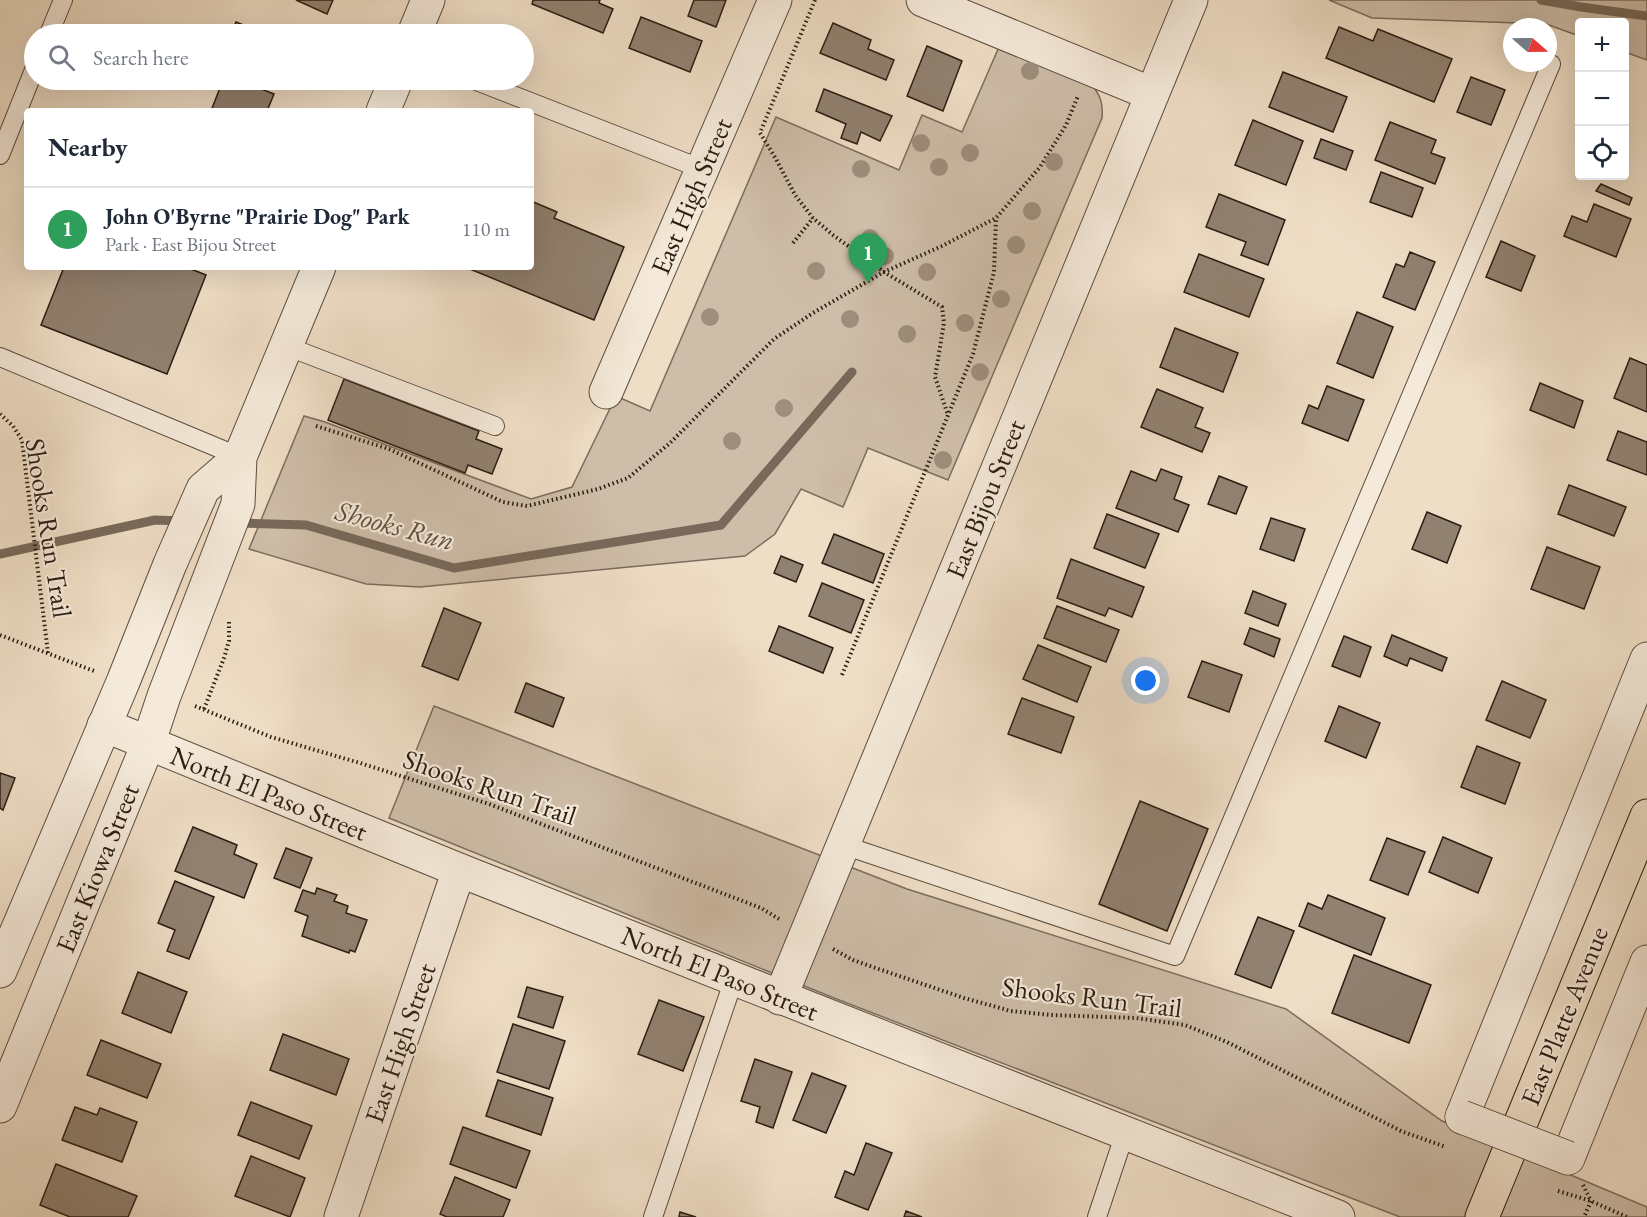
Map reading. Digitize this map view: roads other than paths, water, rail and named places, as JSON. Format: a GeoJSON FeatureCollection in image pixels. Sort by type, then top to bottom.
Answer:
{"type":"FeatureCollection","features":[{"type":"Feature","properties":{"kind":"main road","name":"East Platte Avenue"},"geometry":{"type":"LineString","coordinates":[[1482,1217],[1647,816]]}},
{"type":"Feature","properties":{"kind":"street"},"geometry":{"type":"LineString","coordinates":[[418,24],[428,0]]}},
{"type":"Feature","properties":{"kind":"street","name":"East High Street"},"geometry":{"type":"LineString","coordinates":[[606,392],[775,0]]}},
{"type":"Feature","properties":{"kind":"street"},"geometry":{"type":"LineString","coordinates":[[923,0],[1152,94]]}},
{"type":"Feature","properties":{"kind":"street","name":"East Bijou Street"},"geometry":{"type":"LineString","coordinates":[[780,998],[1191,0]]}},
{"type":"Feature","properties":{"kind":"street"},"geometry":{"type":"LineString","coordinates":[[384,108],[392,90]]}},
{"type":"Feature","properties":{"kind":"street","name":"East Kiowa Street"},"geometry":{"type":"LineString","coordinates":[[0,1106],[148,744],[164,696],[238,504],[240,458],[318,270]]}},
{"type":"Feature","properties":{"kind":"street","name":"East Kiowa Street"},"geometry":{"type":"LineString","coordinates":[[0,971],[202,489],[240,458]]}},
{"type":"Feature","properties":{"kind":"street"},"geometry":{"type":"LineString","coordinates":[[1647,659],[1462,1117],[1568,1158],[1647,962]]}},
{"type":"Feature","properties":{"kind":"street","name":"North El Paso Street"},"geometry":{"type":"LineString","coordinates":[[104,725],[780,998],[1338,1217]]}},
{"type":"Feature","properties":{"kind":"street","name":"East High Street"},"geometry":{"type":"LineString","coordinates":[[341,1217],[459,870]]}},
{"type":"Feature","properties":{"kind":"lane"},"geometry":{"type":"LineString","coordinates":[[53,24],[63,0]]}},
{"type":"Feature","properties":{"kind":"lane"},"geometry":{"type":"LineString","coordinates":[[843,845],[1175,956],[1548,72]]}},
{"type":"Feature","properties":{"kind":"lane"},"geometry":{"type":"LineString","coordinates":[[0,155],[26,90]]}},
{"type":"Feature","properties":{"kind":"lane"},"geometry":{"type":"LineString","coordinates":[[500,90],[702,169]]}},
{"type":"Feature","properties":{"kind":"lane"},"geometry":{"type":"LineString","coordinates":[[286,346],[495,426]]}},
{"type":"Feature","properties":{"kind":"lane"},"geometry":{"type":"LineString","coordinates":[[0,357],[240,458]]}},
{"type":"Feature","properties":{"kind":"lane"},"geometry":{"type":"LineString","coordinates":[[653,1217],[734,979]]}},
{"type":"Feature","properties":{"kind":"lane"},"geometry":{"type":"LineString","coordinates":[[1097,1217],[1125,1133]]}},
{"type":"Feature","properties":{"kind":"waterway","name":"Shooks Run"},"geometry":{"type":"LineString","coordinates":[[1541,0],[1647,16]]}},
{"type":"Feature","properties":{"kind":"waterway","name":"Shooks Run"},"geometry":{"type":"LineString","coordinates":[[239,523],[306,525],[454,568],[721,525],[852,372]]}},
{"type":"Feature","properties":{"kind":"waterway","name":"Shooks Run"},"geometry":{"type":"LineString","coordinates":[[0,554],[155,520],[183,521]]}},
{"type":"Feature","properties":{"kind":"place","name":"John O'Byrne \"Prairie Dog\" Park"},"geometry":{"type":"Point","coordinates":[868,283]}}]}
